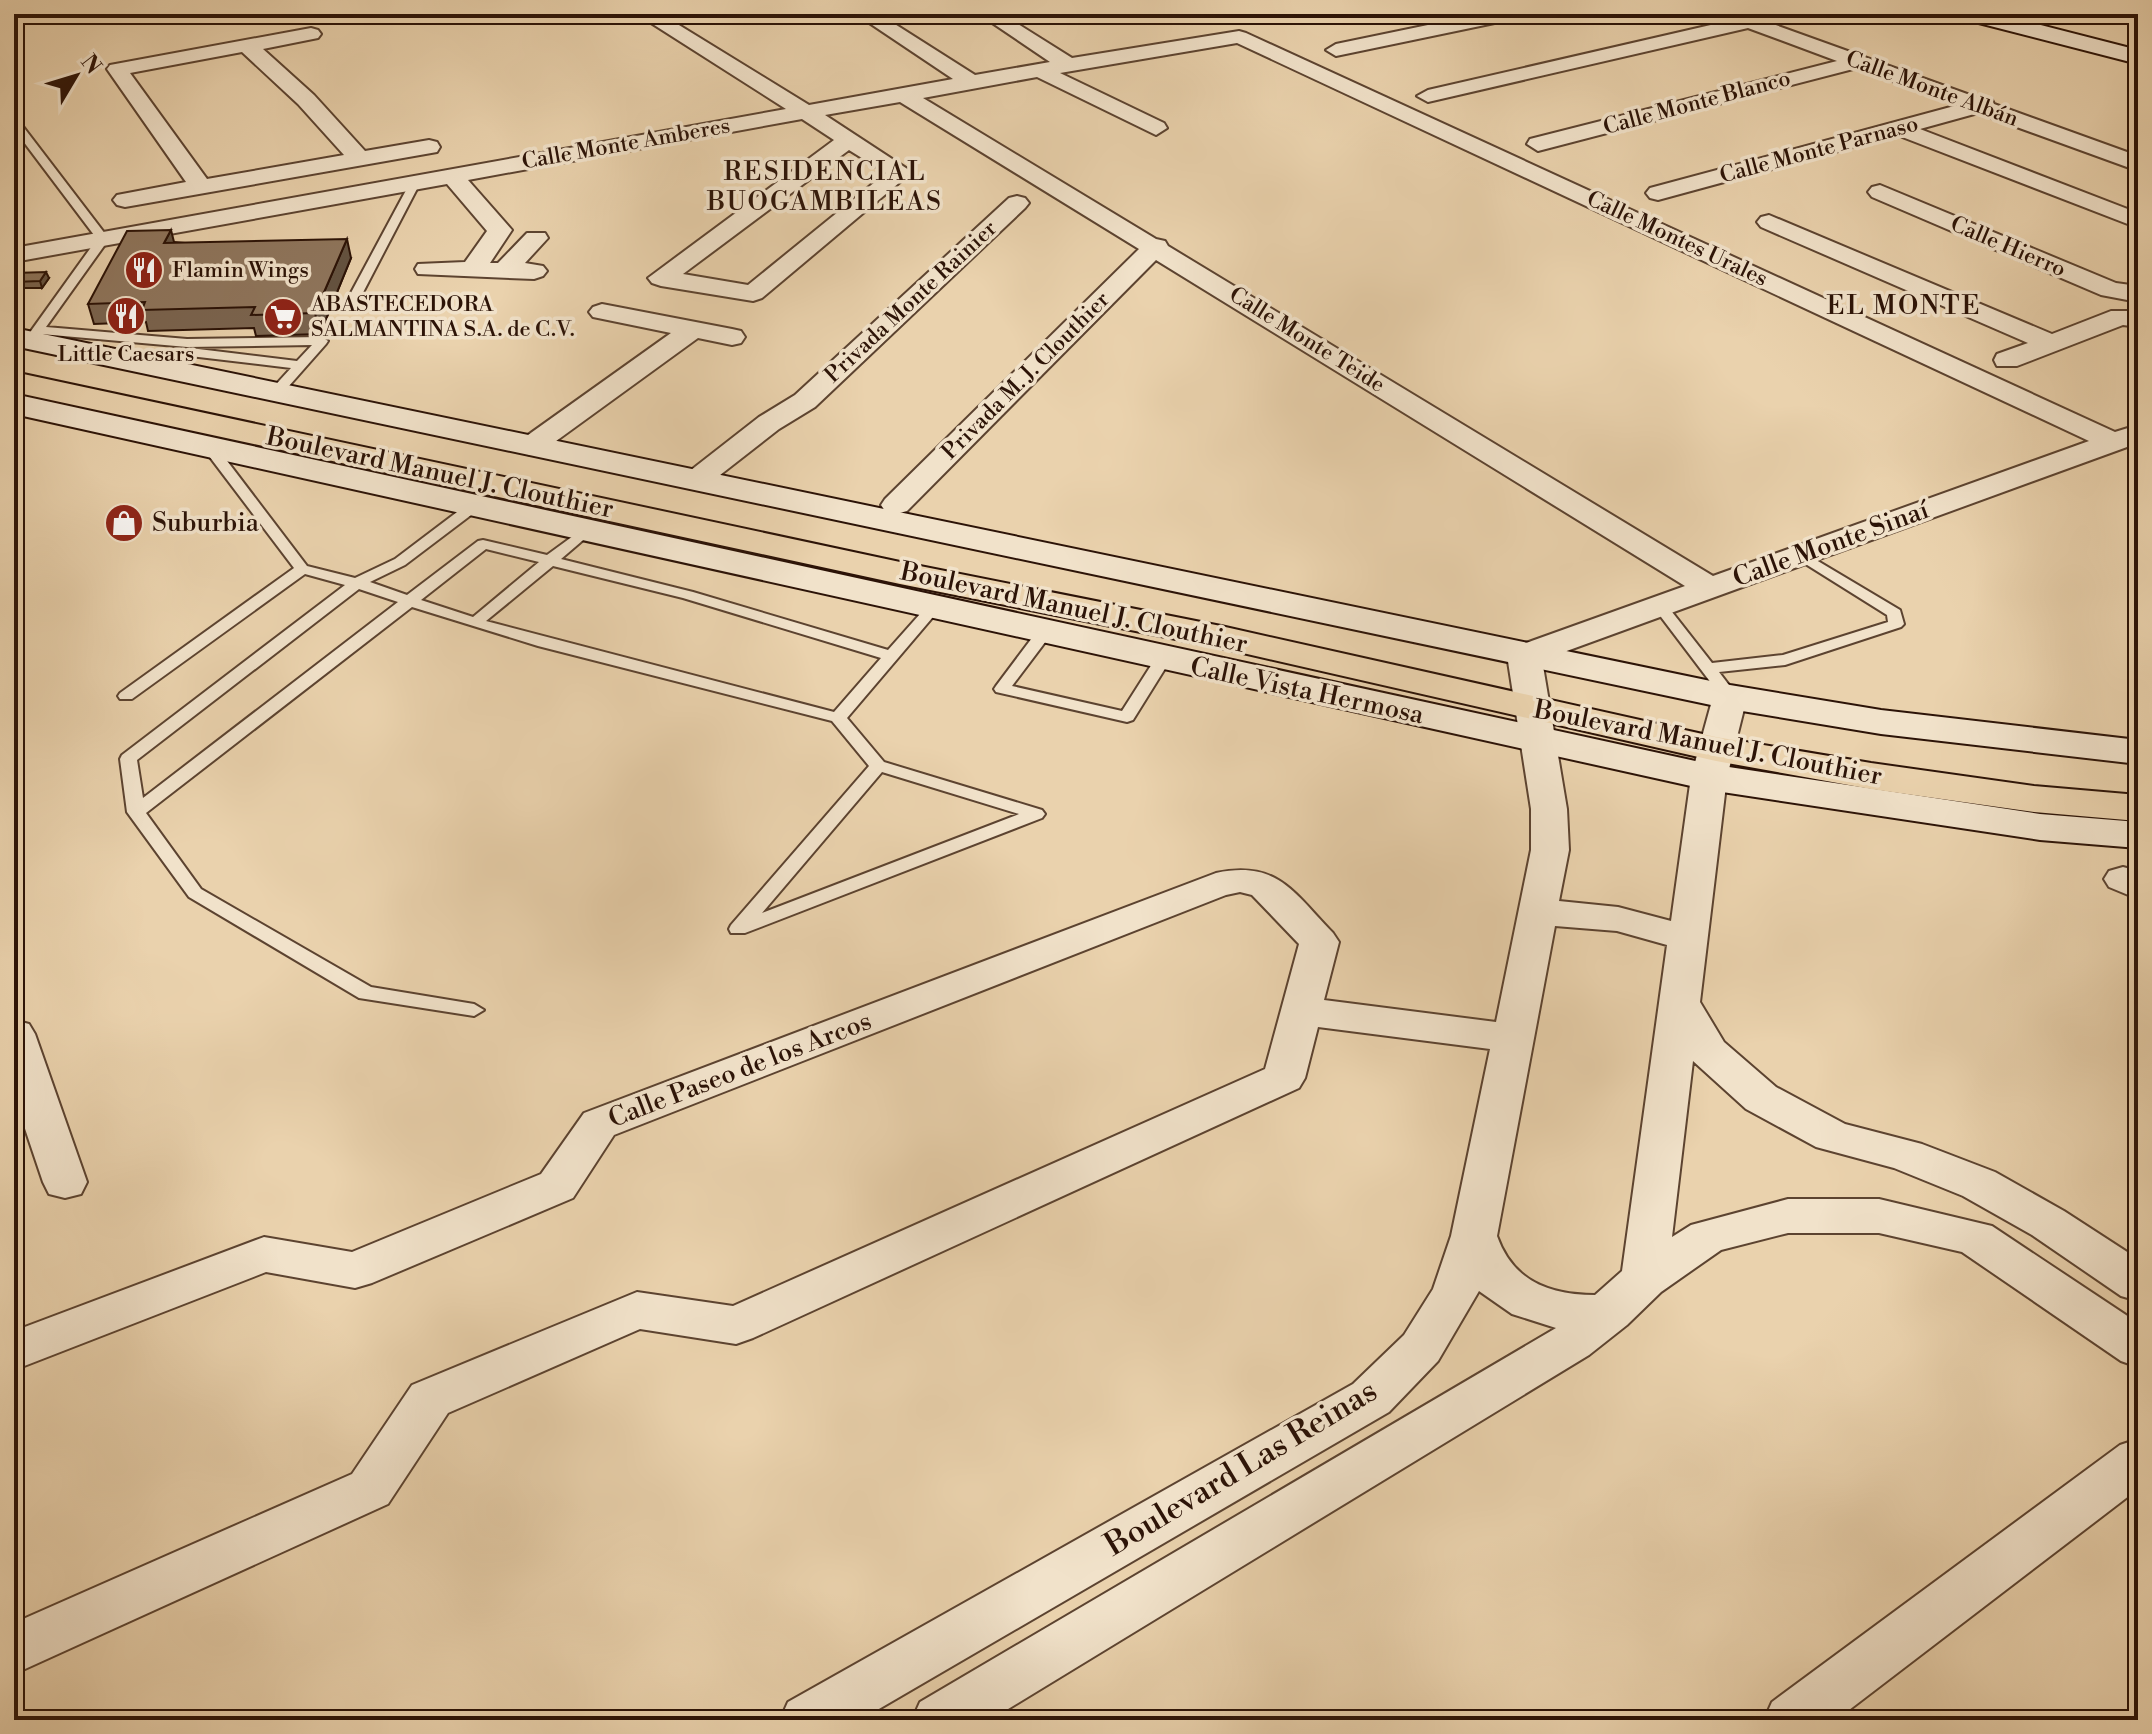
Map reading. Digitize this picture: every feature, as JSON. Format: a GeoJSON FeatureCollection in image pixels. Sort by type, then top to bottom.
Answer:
{"type":"FeatureCollection","features":[{"type":"Feature","properties":{"kind":"main road","name":"Boulevard Manuel J. Clouthier"},"geometry":{"type":"LineString","coordinates":[[24,342],[922,556],[1530,696],[1720,736],[1871,776],[2034,799],[2138,808]]}},
{"type":"Feature","properties":{"kind":"main road","name":"Boulevard Manuel J. Clouthier"},"geometry":{"type":"LineString","coordinates":[[14,382],[900,573],[1530,696]]}},
{"type":"Feature","properties":{"kind":"main road"},"geometry":{"type":"LineString","coordinates":[[327,448],[563,539]]}},
{"type":"Feature","properties":{"kind":"main road","name":"Boulevard Manuel J. Clouthier"},"geometry":{"type":"LineString","coordinates":[[1720,736],[2138,783]]}},
{"type":"Feature","properties":{"kind":"street"},"geometry":{"type":"LineString","coordinates":[[647,14],[901,172],[753,293],[661,278],[848,140]]}},
{"type":"Feature","properties":{"kind":"street"},"geometry":{"type":"LineString","coordinates":[[866,14],[971,82]]}},
{"type":"Feature","properties":{"kind":"street"},"geometry":{"type":"LineString","coordinates":[[989,14],[1068,65]]}},
{"type":"Feature","properties":{"kind":"street"},"geometry":{"type":"LineString","coordinates":[[1336,50],[1509,14]]}},
{"type":"Feature","properties":{"kind":"street","name":"Calle Monte Albán"},"geometry":{"type":"LineString","coordinates":[[1727,14],[2137,164]]}},
{"type":"Feature","properties":{"kind":"street"},"geometry":{"type":"LineString","coordinates":[[1971,14],[2138,57]]}},
{"type":"Feature","properties":{"kind":"street"},"geometry":{"type":"LineString","coordinates":[[2057,14],[2138,35]]}},
{"type":"Feature","properties":{"kind":"street"},"geometry":{"type":"LineString","coordinates":[[1428,96],[1749,22]]}},
{"type":"Feature","properties":{"kind":"street"},"geometry":{"type":"LineString","coordinates":[[200,186],[117,69],[311,34]]}},
{"type":"Feature","properties":{"kind":"street","name":"Calle Monte Amberes"},"geometry":{"type":"LineString","coordinates":[[14,255],[902,94],[1239,37]]}},
{"type":"Feature","properties":{"kind":"street","name":"Calle Montes Urales"},"geometry":{"type":"LineString","coordinates":[[1239,37],[2126,438]]}},
{"type":"Feature","properties":{"kind":"street"},"geometry":{"type":"LineString","coordinates":[[247,46],[288,79],[316,107],[359,159]]}},
{"type":"Feature","properties":{"kind":"street","name":"Calle Monte Blanco"},"geometry":{"type":"LineString","coordinates":[[1538,144],[1857,62]]}},
{"type":"Feature","properties":{"kind":"street"},"geometry":{"type":"LineString","coordinates":[[1039,70],[1156,128]]}},
{"type":"Feature","properties":{"kind":"street","name":"Calle Monte Teide"},"geometry":{"type":"LineString","coordinates":[[902,94],[1156,246],[1710,588]]}},
{"type":"Feature","properties":{"kind":"street","name":"Calle Monte Parnaso"},"geometry":{"type":"LineString","coordinates":[[1658,193],[2007,99]]}},
{"type":"Feature","properties":{"kind":"street"},"geometry":{"type":"LineString","coordinates":[[1900,129],[2138,221]]}},
{"type":"Feature","properties":{"kind":"street"},"geometry":{"type":"LineString","coordinates":[[125,200],[429,147]]}},
{"type":"Feature","properties":{"kind":"street"},"geometry":{"type":"LineString","coordinates":[[2051,188],[2137,164]]}},
{"type":"Feature","properties":{"kind":"street"},"geometry":{"type":"LineString","coordinates":[[292,170],[316,201]]}},
{"type":"Feature","properties":{"kind":"street"},"geometry":{"type":"LineString","coordinates":[[452,176],[500,230],[472,270]]}},
{"type":"Feature","properties":{"kind":"street"},"geometry":{"type":"LineString","coordinates":[[252,177],[276,208]]}},
{"type":"Feature","properties":{"kind":"street","name":"Calle Hierro"},"geometry":{"type":"LineString","coordinates":[[1880,192],[2110,290],[2138,294]]}},
{"type":"Feature","properties":{"kind":"street","name":"Privada Monte Rainier"},"geometry":{"type":"LineString","coordinates":[[712,484],[789,427],[805,401],[1017,203]]}},
{"type":"Feature","properties":{"kind":"street"},"geometry":{"type":"LineString","coordinates":[[1769,222],[2051,343]]}},
{"type":"Feature","properties":{"kind":"street"},"geometry":{"type":"LineString","coordinates":[[495,237],[536,238],[504,271]]}},
{"type":"Feature","properties":{"kind":"street","name":"Privada M. J. Clouthier"},"geometry":{"type":"LineString","coordinates":[[896,505],[1156,246]]}},
{"type":"Feature","properties":{"kind":"street"},"geometry":{"type":"LineString","coordinates":[[427,269],[534,271]]}},
{"type":"Feature","properties":{"kind":"street"},"geometry":{"type":"LineString","coordinates":[[602,312],[732,337]]}},
{"type":"Feature","properties":{"kind":"street"},"geometry":{"type":"LineString","coordinates":[[2007,360],[2120,317],[2138,319]]}},
{"type":"Feature","properties":{"kind":"street"},"geometry":{"type":"LineString","coordinates":[[518,443],[665,324]]}},
{"type":"Feature","properties":{"kind":"street"},"geometry":{"type":"LineString","coordinates":[[518,443],[694,329]]}},
{"type":"Feature","properties":{"kind":"street"},"geometry":{"type":"LineString","coordinates":[[24,342],[176,354],[276,392],[712,484],[1530,696]]}},
{"type":"Feature","properties":{"kind":"street","name":"Calle Vista Hermosa"},"geometry":{"type":"LineString","coordinates":[[14,404],[474,506],[563,539],[933,608],[1163,659],[1530,696],[1720,736],[2040,827],[2138,835]]}},
{"type":"Feature","properties":{"kind":"street","name":"Calle Monte Sinaí"},"geometry":{"type":"LineString","coordinates":[[1530,696],[1660,606],[2126,438]]}},
{"type":"Feature","properties":{"kind":"street","name":"Boulevard Las Reinas"},"geometry":{"type":"LineString","coordinates":[[808,1720],[1371,1398],[1421,1348],[1455,1293],[1474,1236],[1550,850],[1549,809],[1530,696]]}},
{"type":"Feature","properties":{"kind":"street"},"geometry":{"type":"LineString","coordinates":[[1644,1279],[1680,1002],[1720,736],[1941,730],[2138,752]]}},
{"type":"Feature","properties":{"kind":"street","name":"Calle Paseo de los Arcos"},"geometry":{"type":"LineString","coordinates":[[14,1351],[264,1254],[355,1270],[557,1186],[599,1124],[1216,885],[1240,880],[1265,886],[1319,942],[1284,1078],[736,1325],[637,1310],[430,1399],[370,1489],[14,1649]]}},
{"type":"Feature","properties":{"kind":"street"},"geometry":{"type":"LineString","coordinates":[[1539,912],[1618,919],[1689,938]]}},
{"type":"Feature","properties":{"kind":"street"},"geometry":{"type":"LineString","coordinates":[[1680,1002],[1709,1052],[1761,1098],[1832,1136],[1906,1155],[1979,1184],[2048,1223],[2138,1283]]}},
{"type":"Feature","properties":{"kind":"street"},"geometry":{"type":"LineString","coordinates":[[1302,1011],[1514,1038]]}},
{"type":"Feature","properties":{"kind":"street"},"geometry":{"type":"LineString","coordinates":[[14,1034],[65,1182]]}},
{"type":"Feature","properties":{"kind":"street"},"geometry":{"type":"LineString","coordinates":[[940,1720],[1529,1369],[1610,1312],[1644,1279],[1707,1237],[1788,1216],[1879,1216],[1976,1238],[2138,1348]]}},
{"type":"Feature","properties":{"kind":"street"},"geometry":{"type":"LineString","coordinates":[[1474,1236],[1487,1269],[1520,1297],[1549,1310],[1580,1315],[1610,1312]]}},
{"type":"Feature","properties":{"kind":"street"},"geometry":{"type":"LineString","coordinates":[[1792,1720],[2138,1460]]}},
{"type":"Feature","properties":{"kind":"lane"},"geometry":{"type":"LineString","coordinates":[[14,122],[103,239],[24,342]]}},
{"type":"Feature","properties":{"kind":"lane"},"geometry":{"type":"LineString","coordinates":[[351,304],[415,183]]}},
{"type":"Feature","properties":{"kind":"lane"},"geometry":{"type":"LineString","coordinates":[[176,354],[322,341],[276,392]]}},
{"type":"Feature","properties":{"kind":"lane"},"geometry":{"type":"LineString","coordinates":[[176,354],[300,365]]}},
{"type":"Feature","properties":{"kind":"lane"},"geometry":{"type":"LineString","coordinates":[[210,448],[302,569],[357,583],[544,643],[838,718],[878,766],[1036,814],[738,929],[878,766]]}},
{"type":"Feature","properties":{"kind":"lane"},"geometry":{"type":"LineString","coordinates":[[474,506],[400,562],[357,583],[128,759],[136,812],[195,893],[366,993],[474,1010]]}},
{"type":"Feature","properties":{"kind":"lane"},"geometry":{"type":"LineString","coordinates":[[475,623],[563,539]]}},
{"type":"Feature","properties":{"kind":"lane"},"geometry":{"type":"LineString","coordinates":[[136,812],[483,544],[563,539],[688,595],[891,656]]}},
{"type":"Feature","properties":{"kind":"lane"},"geometry":{"type":"LineString","coordinates":[[1708,668],[1777,662],[1896,624],[1895,613],[1801,555]]}},
{"type":"Feature","properties":{"kind":"lane"},"geometry":{"type":"LineString","coordinates":[[126,696],[302,569]]}},
{"type":"Feature","properties":{"kind":"lane"},"geometry":{"type":"LineString","coordinates":[[1660,606],[1708,668],[1720,736]]}},
{"type":"Feature","properties":{"kind":"lane"},"geometry":{"type":"LineString","coordinates":[[838,718],[933,608]]}},
{"type":"Feature","properties":{"kind":"lane"},"geometry":{"type":"LineString","coordinates":[[1044,633],[1002,689],[1127,717],[1163,659]]}},
{"type":"Feature","properties":{"kind":"building"},"geometry":{"type":"Polygon","coordinates":[[[171,230],[164,243],[347,239],[315,313],[251,315],[255,307],[142,310],[145,302],[88,304],[127,231],[171,230]]]}},
{"type":"Feature","properties":{"kind":"building"},"geometry":{"type":"Polygon","coordinates":[[[46,272],[40,281],[14,282],[14,273],[46,272]]]}},
{"type":"Feature","properties":{"kind":"place","name":"Flamin Wings"},"geometry":{"type":"Point","coordinates":[144,270]}},
{"type":"Feature","properties":{"kind":"place","name":"Little Caesars"},"geometry":{"type":"Point","coordinates":[126,316]}},
{"type":"Feature","properties":{"kind":"place","name":"ABASTECEDORA SALMANTINA S.A. de C.V."},"geometry":{"type":"Point","coordinates":[283,317]}},
{"type":"Feature","properties":{"kind":"place","name":"Suburbia"},"geometry":{"type":"Point","coordinates":[124,523]}},
{"type":"Feature","properties":{"kind":"district","name":"RESIDENCIAL BUOGAMBILEAS"},"geometry":{"type":"Point","coordinates":[825,187]}},
{"type":"Feature","properties":{"kind":"district","name":"EL MONTE"},"geometry":{"type":"Point","coordinates":[1904,306]}}]}
